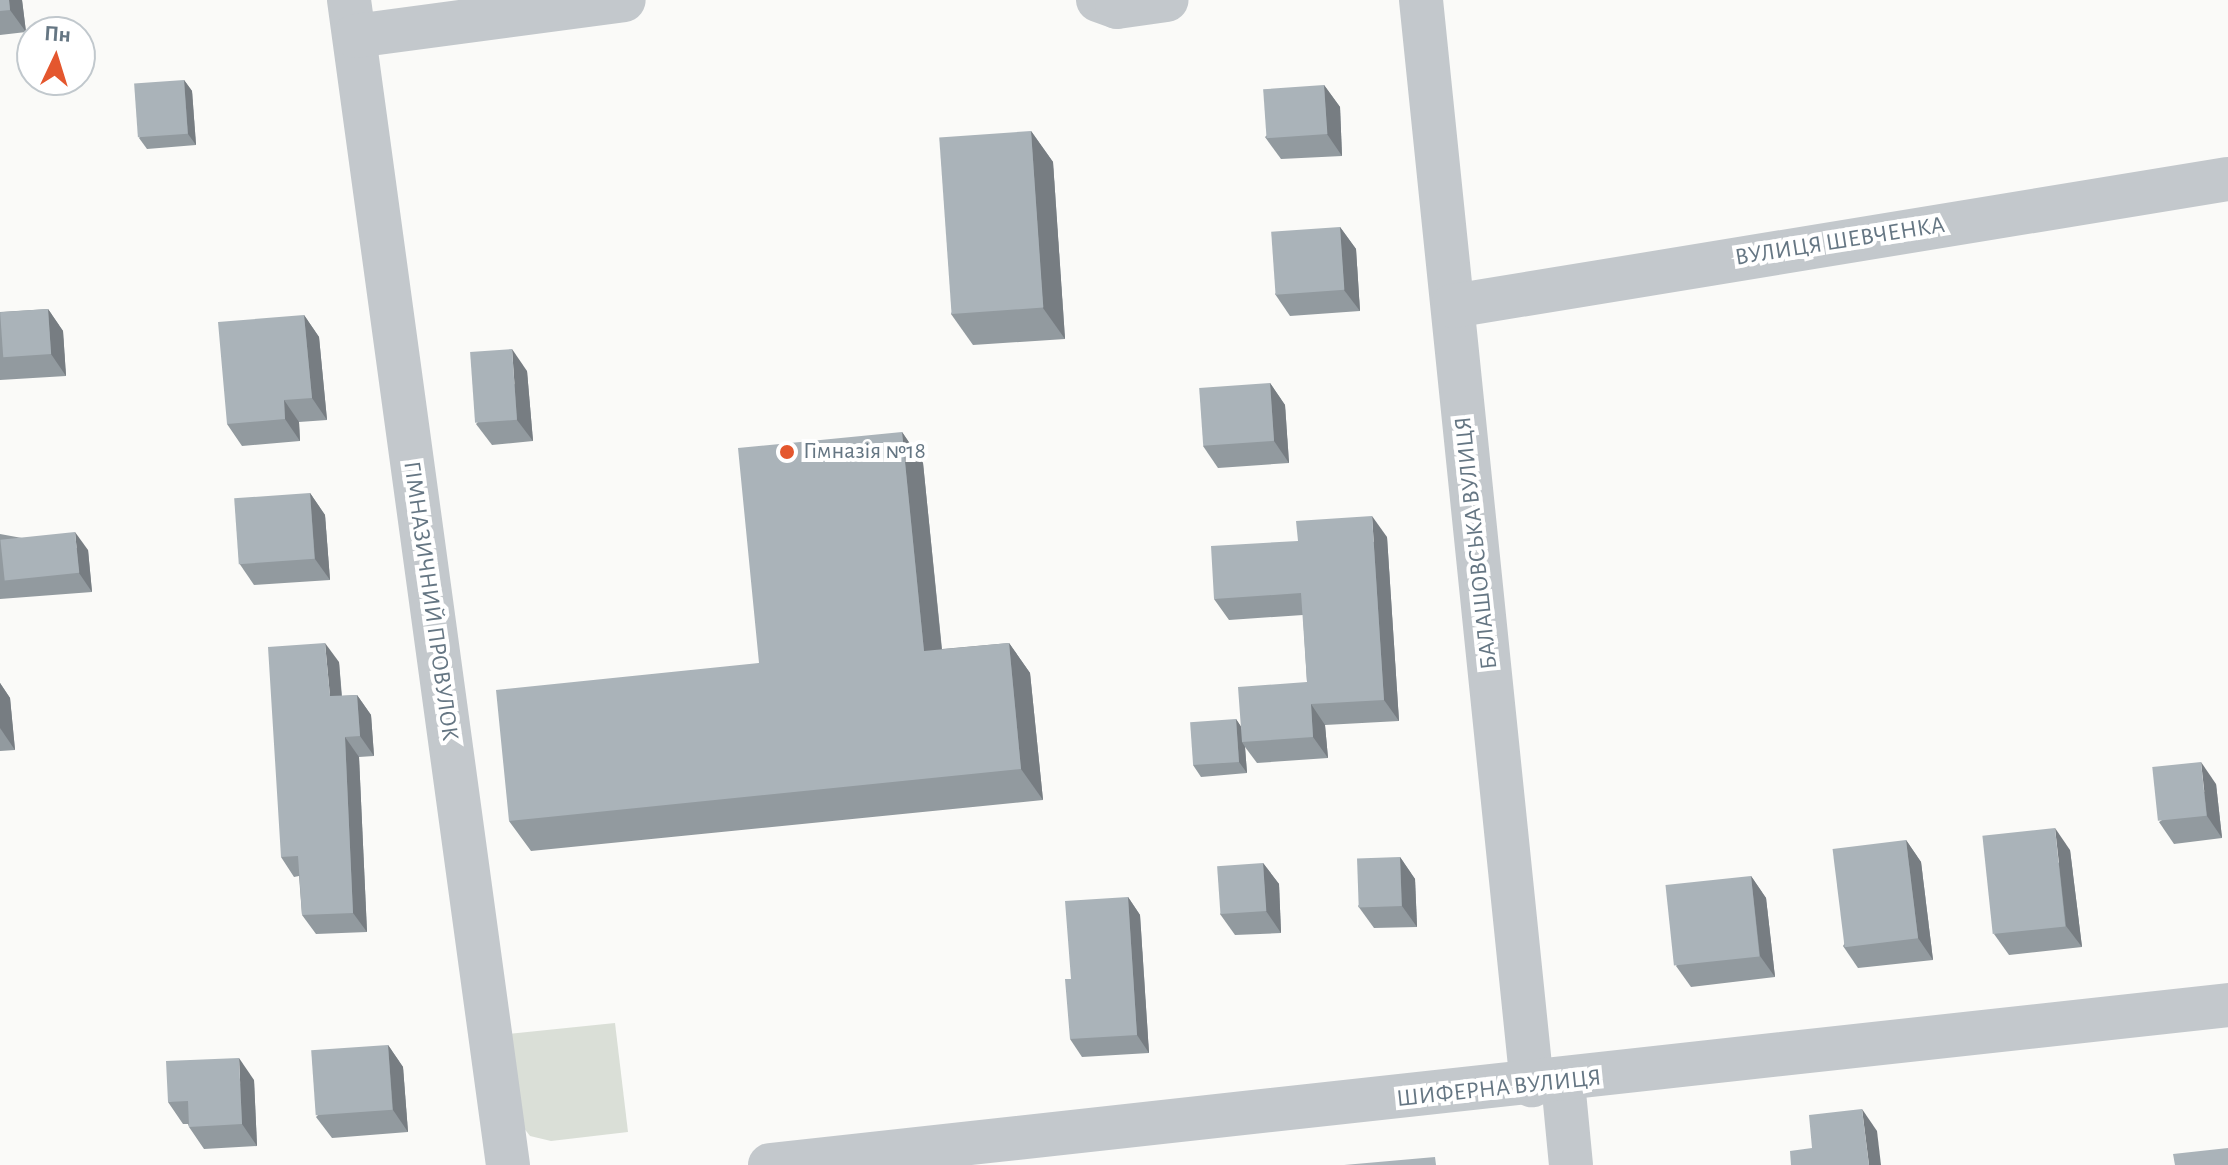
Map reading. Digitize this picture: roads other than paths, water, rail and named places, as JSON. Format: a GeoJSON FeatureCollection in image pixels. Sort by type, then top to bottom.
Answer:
{"type":"FeatureCollection","features":[{"type":"Feature","properties":{"kind":"street","name":"ГІМНАЗИЧНИЙ ПРОВУЛОК"},"geometry":{"type":"LineString","coordinates":[[508,1165],[352,18],[624,0]]}},
{"type":"Feature","properties":{"kind":"street"},"geometry":{"type":"LineString","coordinates":[[1098,0],[1117,7],[1167,0]]}},
{"type":"Feature","properties":{"kind":"street","name":"БАЛАШОВСЬКА ВУЛИЦЯ"},"geometry":{"type":"LineString","coordinates":[[1421,0],[1453,306],[1548,1084],[1571,1165]]}},
{"type":"Feature","properties":{"kind":"street","name":"ВУЛИЦЯ ШЕВЧЕНКА"},"geometry":{"type":"LineString","coordinates":[[1453,306],[2228,179]]}},
{"type":"Feature","properties":{"kind":"street","name":"ШИФЕРНА ВУЛИЦЯ"},"geometry":{"type":"LineString","coordinates":[[770,1165],[1548,1084],[2228,1005]]}},
{"type":"Feature","properties":{"kind":"place","name":"Гімназія №18"},"geometry":{"type":"Point","coordinates":[787,452]}}]}
